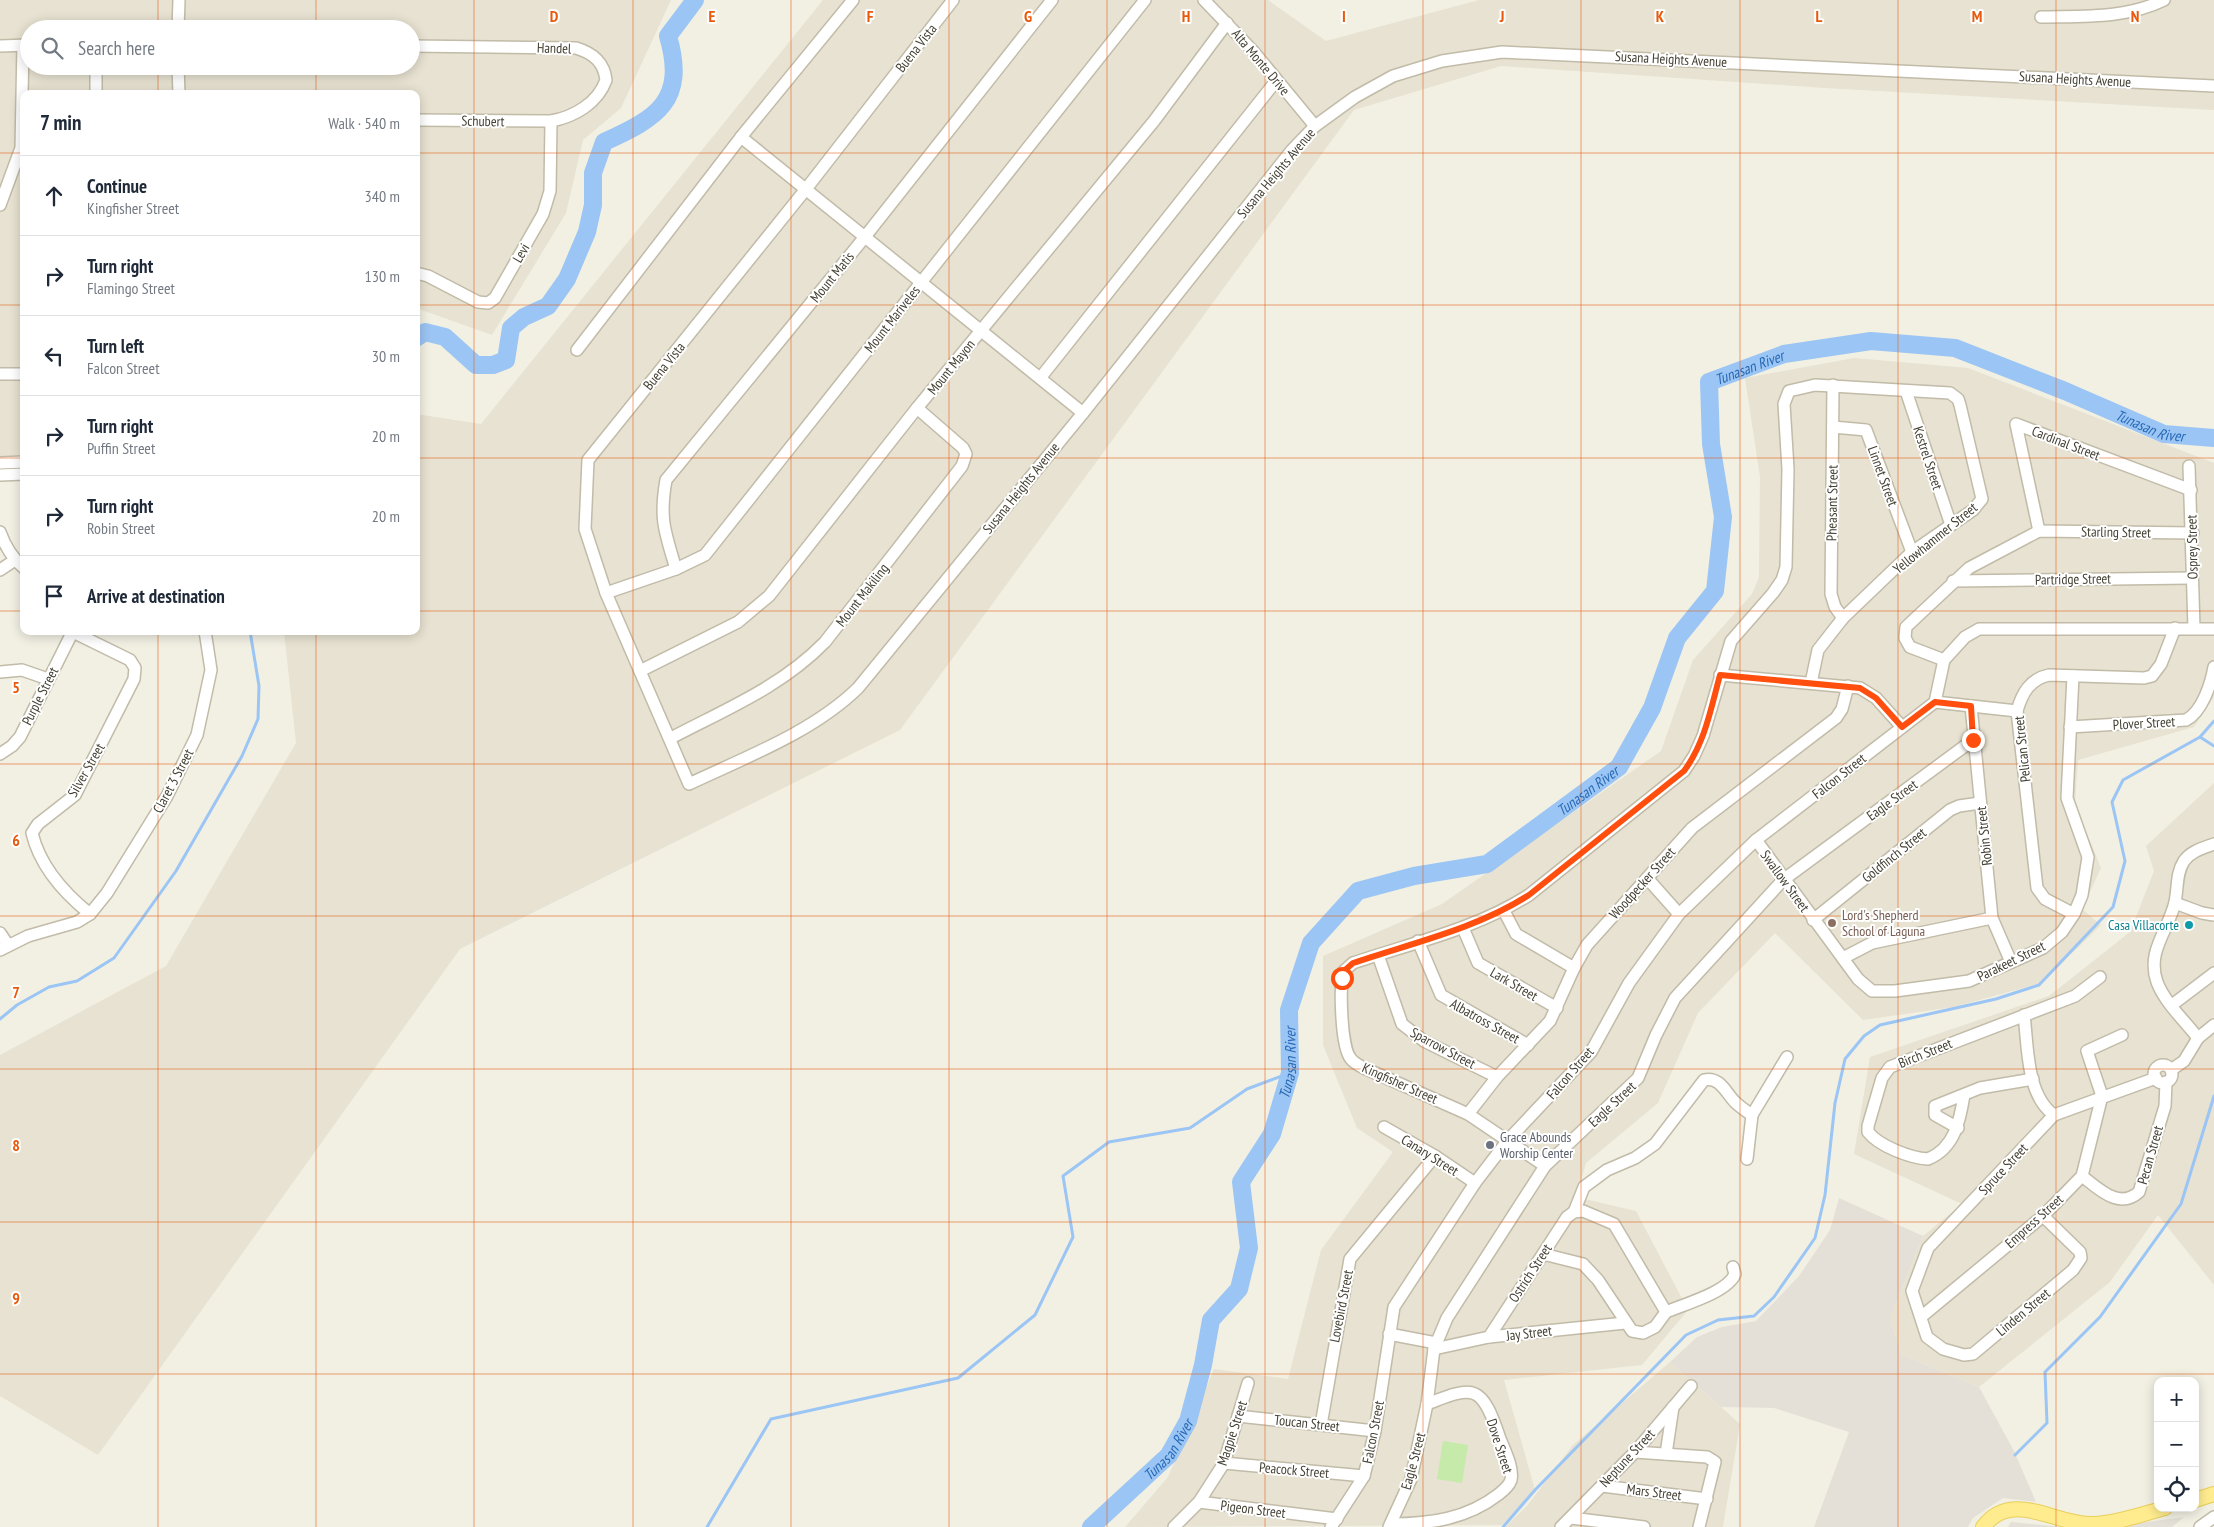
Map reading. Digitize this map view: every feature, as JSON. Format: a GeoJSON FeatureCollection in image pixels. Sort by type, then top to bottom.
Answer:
{"type":"FeatureCollection","features":[{"type":"Feature","properties":{"kind":"main road"},"geometry":{"type":"LineString","coordinates":[[2199,1499],[2214,1494]]}},
{"type":"Feature","properties":{"kind":"main road"},"geometry":{"type":"LineString","coordinates":[[1983,1527],[1994,1515],[2004,1510],[2020,1508],[2035,1511],[2059,1520],[2094,1524],[2115,1522],[2154,1511]]}},
{"type":"Feature","properties":{"kind":"street"},"geometry":{"type":"LineString","coordinates":[[178,20],[179,0]]}},
{"type":"Feature","properties":{"kind":"street"},"geometry":{"type":"LineString","coordinates":[[577,350],[741,137],[853,0]]}},
{"type":"Feature","properties":{"kind":"street","name":"Buena Vista"},"geometry":{"type":"LineString","coordinates":[[689,784],[671,738],[606,593],[585,529],[588,460],[806,189],[953,0]]}},
{"type":"Feature","properties":{"kind":"street","name":"Mount Matis"},"geometry":{"type":"LineString","coordinates":[[676,569],[663,522],[661,507],[666,480],[864,238],[1052,0]]}},
{"type":"Feature","properties":{"kind":"street","name":"Mount Mariveles"},"geometry":{"type":"LineString","coordinates":[[606,593],[676,569],[705,555],[1145,0]]}},
{"type":"Feature","properties":{"kind":"street","name":"Alta Monte Drive"},"geometry":{"type":"LineString","coordinates":[[1204,0],[1228,23],[1315,126]]}},
{"type":"Feature","properties":{"kind":"street"},"geometry":{"type":"LineString","coordinates":[[2041,17],[2101,16],[2126,13],[2164,0]]}},
{"type":"Feature","properties":{"kind":"street","name":"Mount Mayon"},"geometry":{"type":"LineString","coordinates":[[640,671],[738,622],[762,604],[917,408],[1145,132],[1228,23]]}},
{"type":"Feature","properties":{"kind":"street"},"geometry":{"type":"LineString","coordinates":[[0,46],[20,45]]}},
{"type":"Feature","properties":{"kind":"street","name":"Handel"},"geometry":{"type":"LineString","coordinates":[[420,46],[569,47],[586,51],[601,63],[605,70],[606,80],[603,90],[595,100],[564,118],[550,122]]}},
{"type":"Feature","properties":{"kind":"street","name":"Susana Heights Avenue"},"geometry":{"type":"LineString","coordinates":[[689,784],[819,720],[840,706],[858,688],[1083,413],[1292,150],[1315,126],[1355,97],[1393,76],[1442,61],[1502,52],[2214,86]]}},
{"type":"Feature","properties":{"kind":"street"},"geometry":{"type":"LineString","coordinates":[[24,90],[25,75]]}},
{"type":"Feature","properties":{"kind":"street"},"geometry":{"type":"LineString","coordinates":[[96,75],[96,90]]}},
{"type":"Feature","properties":{"kind":"street"},"geometry":{"type":"LineString","coordinates":[[178,75],[179,90]]}},
{"type":"Feature","properties":{"kind":"street"},"geometry":{"type":"LineString","coordinates":[[1041,378],[1276,81]]}},
{"type":"Feature","properties":{"kind":"street","name":"Schubert"},"geometry":{"type":"LineString","coordinates":[[420,120],[550,122]]}},
{"type":"Feature","properties":{"kind":"street","name":"Levi"},"geometry":{"type":"LineString","coordinates":[[420,274],[428,276],[478,302],[488,303],[495,298],[543,214],[548,198],[550,191],[550,122]]}},
{"type":"Feature","properties":{"kind":"street"},"geometry":{"type":"LineString","coordinates":[[741,137],[1083,413]]}},
{"type":"Feature","properties":{"kind":"street"},"geometry":{"type":"LineString","coordinates":[[0,205],[20,151]]}},
{"type":"Feature","properties":{"kind":"street"},"geometry":{"type":"LineString","coordinates":[[0,374],[20,374]]}},
{"type":"Feature","properties":{"kind":"street","name":"Kingfisher Street"},"geometry":{"type":"LineString","coordinates":[[1545,1166],[1468,1114],[1364,1068],[1351,1059],[1345,1046],[1342,978],[1344,971],[1353,963],[1462,928],[1504,911],[1529,895],[1684,771],[1694,756],[1703,736],[1731,641],[1773,593],[1782,580],[1786,567],[1788,470],[1784,404],[1789,391],[1815,384],[1833,385]]}},
{"type":"Feature","properties":{"kind":"street"},"geometry":{"type":"LineString","coordinates":[[1833,385],[1906,391]]}},
{"type":"Feature","properties":{"kind":"street","name":"Pheasant Street"},"geometry":{"type":"LineString","coordinates":[[1833,385],[1831,594],[1835,607],[1844,618]]}},
{"type":"Feature","properties":{"kind":"street","name":"Yellowhammer Street"},"geometry":{"type":"LineString","coordinates":[[1811,683],[1818,650],[1844,618],[1912,552],[1973,510],[1982,499],[1958,399],[1950,393],[1906,391]]}},
{"type":"Feature","properties":{"kind":"street","name":"Kestrel Street"},"geometry":{"type":"LineString","coordinates":[[1906,391],[1950,525]]}},
{"type":"Feature","properties":{"kind":"street","name":"Mount Makiling"},"geometry":{"type":"LineString","coordinates":[[671,738],[783,680],[813,655],[962,466],[966,454],[963,448],[917,408]]}},
{"type":"Feature","properties":{"kind":"street","name":"Cardinal Street"},"geometry":{"type":"LineString","coordinates":[[2040,530],[2016,424],[2191,490]]}},
{"type":"Feature","properties":{"kind":"street","name":"Linnet Street"},"geometry":{"type":"LineString","coordinates":[[1833,427],[1866,430],[1912,552]]}},
{"type":"Feature","properties":{"kind":"street"},"geometry":{"type":"LineString","coordinates":[[0,462],[20,462]]}},
{"type":"Feature","properties":{"kind":"street","name":"Osprey Street"},"geometry":{"type":"LineString","coordinates":[[2189,466],[2193,533],[2194,628]]}},
{"type":"Feature","properties":{"kind":"street"},"geometry":{"type":"LineString","coordinates":[[0,475],[20,474]]}},
{"type":"Feature","properties":{"kind":"street"},"geometry":{"type":"LineString","coordinates":[[1944,660],[1910,647],[1905,638],[1906,627],[1969,568],[2040,530]]}},
{"type":"Feature","properties":{"kind":"street","name":"Starling Street"},"geometry":{"type":"LineString","coordinates":[[2040,530],[2193,533]]}},
{"type":"Feature","properties":{"kind":"street"},"geometry":{"type":"LineString","coordinates":[[0,532],[4,543],[20,564]]}},
{"type":"Feature","properties":{"kind":"street"},"geometry":{"type":"LineString","coordinates":[[0,570],[15,560]]}},
{"type":"Feature","properties":{"kind":"street","name":"Partridge Street"},"geometry":{"type":"LineString","coordinates":[[1953,581],[2192,578]]}},
{"type":"Feature","properties":{"kind":"street","name":"Pelican Street"},"geometry":{"type":"LineString","coordinates":[[2074,914],[2045,899],[2037,888],[2017,711],[2025,692],[2039,677],[2144,678],[2152,676],[2161,664],[2175,628]]}},
{"type":"Feature","properties":{"kind":"street"},"geometry":{"type":"LineString","coordinates":[[2017,711],[1935,702],[1944,660],[1965,637],[1979,629],[2214,629]]}},
{"type":"Feature","properties":{"kind":"street","name":"Purple Street"},"geometry":{"type":"LineString","coordinates":[[0,754],[12,746],[20,737],[71,635]]}},
{"type":"Feature","properties":{"kind":"street","name":"Silver Street"},"geometry":{"type":"LineString","coordinates":[[79,635],[130,660],[135,668],[134,679],[75,795],[38,824],[32,833],[35,846],[56,881],[69,896],[90,914]]}},
{"type":"Feature","properties":{"kind":"street","name":"Claret 3 Street"},"geometry":{"type":"LineString","coordinates":[[90,914],[107,893],[167,796],[197,735],[211,670],[206,635]]}},
{"type":"Feature","properties":{"kind":"street","name":"Plover Street"},"geometry":{"type":"LineString","coordinates":[[2070,727],[2186,720],[2197,712],[2212,677],[2214,667]]}},
{"type":"Feature","properties":{"kind":"street"},"geometry":{"type":"LineString","coordinates":[[0,672],[22,670],[48,680]]}},
{"type":"Feature","properties":{"kind":"street"},"geometry":{"type":"LineString","coordinates":[[1720,675],[1848,686],[1868,692],[1902,727]]}},
{"type":"Feature","properties":{"kind":"street","name":"Parakeet Street"},"geometry":{"type":"LineString","coordinates":[[1872,991],[1895,991],[1969,981],[2043,948],[2069,923],[2084,886],[2088,857],[2067,798],[2073,676]]}},
{"type":"Feature","properties":{"kind":"street","name":"Woodpecker Street"},"geometry":{"type":"LineString","coordinates":[[1468,1114],[1497,1077],[1542,1032],[1557,1008],[1574,968],[1587,945],[1695,824],[1836,718],[1842,709],[1848,686]]}},
{"type":"Feature","properties":{"kind":"street","name":"Falcon Street"},"geometry":{"type":"LineString","coordinates":[[1334,1523],[1364,1476],[1375,1431],[1394,1307],[1475,1183],[1508,1140],[1591,1052],[1629,983],[1679,914],[1756,840],[1935,702]]}},
{"type":"Feature","properties":{"kind":"street","name":"Robin Street"},"geometry":{"type":"LineString","coordinates":[[1971,706],[1992,918],[2011,962]]}},
{"type":"Feature","properties":{"kind":"street","name":"Eagle Street"},"geometry":{"type":"LineString","coordinates":[[1390,1525],[1411,1479],[1427,1404],[1435,1346],[1447,1318],[1545,1166],[1638,1078],[1656,1035],[1675,998],[1784,880],[1973,740]]}},
{"type":"Feature","properties":{"kind":"street","name":"Goldfinch Street"},"geometry":{"type":"LineString","coordinates":[[1813,920],[1950,810],[1959,806],[1980,803]]}},
{"type":"Feature","properties":{"kind":"street","name":"Swallow Street"},"geometry":{"type":"LineString","coordinates":[[1756,840],[1813,920],[1864,986],[1872,991]]}},
{"type":"Feature","properties":{"kind":"street"},"geometry":{"type":"LineString","coordinates":[[2198,1038],[2157,982],[2154,957],[2158,942],[2175,903],[2180,867],[2193,852],[2214,844]]}},
{"type":"Feature","properties":{"kind":"street"},"geometry":{"type":"LineString","coordinates":[[1647,878],[1679,914]]}},
{"type":"Feature","properties":{"kind":"street"},"geometry":{"type":"LineString","coordinates":[[2175,903],[2202,913],[2214,914]]}},
{"type":"Feature","properties":{"kind":"street"},"geometry":{"type":"LineString","coordinates":[[1504,911],[1516,934],[1574,968]]}},
{"type":"Feature","properties":{"kind":"street"},"geometry":{"type":"LineString","coordinates":[[0,933],[4,947],[77,922],[90,914]]}},
{"type":"Feature","properties":{"kind":"street"},"geometry":{"type":"LineString","coordinates":[[1843,958],[1872,943],[1992,918]]}},
{"type":"Feature","properties":{"kind":"street","name":"Lark Street"},"geometry":{"type":"LineString","coordinates":[[1462,928],[1478,963],[1557,1008]]}},
{"type":"Feature","properties":{"kind":"street","name":"Albatross Street"},"geometry":{"type":"LineString","coordinates":[[1418,941],[1441,995],[1528,1045]]}},
{"type":"Feature","properties":{"kind":"street","name":"Sparrow Street"},"geometry":{"type":"LineString","coordinates":[[1378,955],[1402,1024],[1424,1041],[1497,1077]]}},
{"type":"Feature","properties":{"kind":"street"},"geometry":{"type":"LineString","coordinates":[[2172,1005],[2214,973]]}},
{"type":"Feature","properties":{"kind":"street","name":"Birch Street"},"geometry":{"type":"LineString","coordinates":[[1964,1095],[1958,1128],[1941,1150],[1928,1159],[1910,1155],[1872,1137],[1868,1126],[1886,1071],[1890,1067],[1956,1040],[2075,996],[2100,977]]}},
{"type":"Feature","properties":{"kind":"street"},"geometry":{"type":"LineString","coordinates":[[2024,1015],[2033,1079],[2039,1099],[2054,1114]]}},
{"type":"Feature","properties":{"kind":"street"},"geometry":{"type":"LineString","coordinates":[[2171,1070],[2188,1055],[2198,1038],[2214,1026]]}},
{"type":"Feature","properties":{"kind":"street"},"geometry":{"type":"LineString","coordinates":[[2102,1096],[2087,1051],[2122,1035]]}},
{"type":"Feature","properties":{"kind":"street"},"geometry":{"type":"LineString","coordinates":[[1747,1159],[1752,1115],[1787,1057]]}},
{"type":"Feature","properties":{"kind":"street","name":"Spruce Street"},"geometry":{"type":"LineString","coordinates":[[1921,1317],[1912,1288],[1928,1248],[2054,1114],[2102,1096],[2161,1080],[2155,1070],[2158,1067],[2165,1065],[2171,1070]]}},
{"type":"Feature","properties":{"kind":"street","name":"Pecan Street"},"geometry":{"type":"LineString","coordinates":[[2082,1176],[2110,1197],[2118,1199],[2133,1198],[2139,1192],[2165,1106],[2161,1080],[2172,1078],[2171,1070]]}},
{"type":"Feature","properties":{"kind":"street","name":"Ostrich Street"},"geometry":{"type":"LineString","coordinates":[[1489,1337],[1567,1217],[1574,1212],[1584,1187],[1607,1170],[1635,1158],[1655,1144],[1704,1080],[1711,1079],[1718,1083],[1726,1089],[1734,1101],[1752,1115]]}},
{"type":"Feature","properties":{"kind":"street"},"geometry":{"type":"LineString","coordinates":[[1958,1128],[1941,1120],[1934,1111],[1939,1103],[1980,1088],[2033,1079]]}},
{"type":"Feature","properties":{"kind":"street","name":"Empress Street"},"geometry":{"type":"LineString","coordinates":[[1921,1317],[2044,1216],[2082,1176],[2102,1096]]}},
{"type":"Feature","properties":{"kind":"street","name":"Canary Street"},"geometry":{"type":"LineString","coordinates":[[1384,1127],[1435,1156],[1475,1183]]}},
{"type":"Feature","properties":{"kind":"street","name":"Lovebird Street"},"geometry":{"type":"LineString","coordinates":[[1321,1425],[1350,1259],[1435,1156]]}},
{"type":"Feature","properties":{"kind":"street"},"geometry":{"type":"LineString","coordinates":[[1574,1212],[1583,1211],[1614,1224],[1666,1312]]}},
{"type":"Feature","properties":{"kind":"street","name":"Linden Street"},"geometry":{"type":"LineString","coordinates":[[1921,1317],[1927,1337],[1943,1349],[1973,1354],[1981,1348],[2078,1265],[2081,1258],[2076,1247],[2044,1216]]}},
{"type":"Feature","properties":{"kind":"street"},"geometry":{"type":"LineString","coordinates":[[1543,1254],[1583,1264],[1598,1280],[1625,1323],[1632,1331],[1643,1333],[1654,1327],[1666,1312],[1725,1287],[1733,1280],[1735,1274],[1733,1267]]}},
{"type":"Feature","properties":{"kind":"street","name":"Jay Street"},"geometry":{"type":"LineString","coordinates":[[1435,1346],[1489,1337],[1625,1323]]}},
{"type":"Feature","properties":{"kind":"street"},"geometry":{"type":"LineString","coordinates":[[1389,1334],[1435,1346]]}},
{"type":"Feature","properties":{"kind":"street","name":"Magpie Street"},"geometry":{"type":"LineString","coordinates":[[1174,1527],[1199,1502],[1224,1463],[1248,1383]]}},
{"type":"Feature","properties":{"kind":"street","name":"Neptune Street"},"geometry":{"type":"LineString","coordinates":[[1561,1527],[1635,1452],[1690,1386]]}},
{"type":"Feature","properties":{"kind":"street","name":"Dove Street"},"geometry":{"type":"LineString","coordinates":[[1390,1525],[1416,1524],[1469,1513],[1491,1500],[1506,1488],[1511,1481],[1510,1466],[1494,1422],[1482,1399],[1474,1394],[1464,1393],[1427,1404]]}},
{"type":"Feature","properties":{"kind":"street"},"geometry":{"type":"LineString","coordinates":[[1666,1454],[1674,1405]]}},
{"type":"Feature","properties":{"kind":"street","name":"Toucan Street"},"geometry":{"type":"LineString","coordinates":[[1238,1416],[1375,1431]]}},
{"type":"Feature","properties":{"kind":"street"},"geometry":{"type":"LineString","coordinates":[[1635,1452],[1707,1458],[1715,1462],[1699,1527]]}},
{"type":"Feature","properties":{"kind":"street","name":"Peacock Street"},"geometry":{"type":"LineString","coordinates":[[1224,1463],[1364,1476]]}},
{"type":"Feature","properties":{"kind":"street","name":"Mars Street"},"geometry":{"type":"LineString","coordinates":[[1602,1486],[1707,1499]]}},
{"type":"Feature","properties":{"kind":"street","name":"Pigeon Street"},"geometry":{"type":"LineString","coordinates":[[1199,1502],[1334,1523]]}},
{"type":"Feature","properties":{"kind":"street"},"geometry":{"type":"LineString","coordinates":[[2200,1527],[2214,1517]]}},
{"type":"Feature","properties":{"kind":"street"},"geometry":{"type":"LineString","coordinates":[[1571,1518],[1644,1527]]}},
{"type":"Feature","properties":{"kind":"shaded area"},"geometry":{"type":"Polygon","coordinates":[[[0,0],[671,0],[621,108],[583,140],[566,213],[492,335],[420,309],[420,90],[20,90],[20,457],[0,456],[0,0]]]}},
{"type":"Feature","properties":{"kind":"shaded area"},"geometry":{"type":"Polygon","coordinates":[[[823,0],[1268,0],[1326,41],[1479,0],[2214,0],[2214,110],[1825,88],[1501,66],[1354,110],[900,730],[460,949],[98,1455],[0,1396],[0,1055],[166,966],[296,743],[284,635],[420,635],[420,415],[481,424],[823,0]]]}},
{"type":"Feature","properties":{"kind":"shaded area"},"geometry":{"type":"Polygon","coordinates":[[[1854,358],[1968,368],[2214,463],[2214,697],[2194,727],[2078,760],[2075,804],[2101,868],[2082,909],[2101,925],[2041,983],[1954,1007],[1863,1020],[1775,933],[1698,1013],[1658,1103],[1586,1163],[1576,1197],[1636,1211],[1688,1310],[1642,1365],[1504,1380],[1535,1490],[1502,1525],[1125,1527],[1168,1477],[1214,1369],[1288,1379],[1321,1250],[1393,1152],[1357,1128],[1323,1045],[1323,956],[1442,904],[1661,751],[1693,660],[1752,594],[1759,577],[1760,477],[1745,378],[1854,358]]]}},
{"type":"Feature","properties":{"kind":"shaded area"},"geometry":{"type":"Polygon","coordinates":[[[2214,783],[2214,1285],[2158,1215],[2110,1282],[1979,1387],[1902,1355],[1890,1319],[1923,1236],[1962,1204],[1854,1154],[1870,1057],[2049,996],[2130,932],[2154,871],[2146,846],[2214,783]]]}},
{"type":"Feature","properties":{"kind":"shaded area"},"geometry":{"type":"Polygon","coordinates":[[[1839,1198],[1923,1236],[1890,1319],[1902,1355],[1979,1387],[2014,1451],[2036,1502],[2003,1498],[1973,1518],[1968,1527],[1814,1527],[1849,1432],[1774,1408],[1721,1407],[1670,1362],[1697,1337],[1722,1327],[1756,1321],[1799,1276],[1830,1230],[1839,1198]]]}},
{"type":"Feature","properties":{"kind":"shaded area"},"geometry":{"type":"Polygon","coordinates":[[[1670,1362],[1740,1424],[1723,1527],[1505,1527],[1527,1506],[1573,1445],[1670,1362]]]}},
{"type":"Feature","properties":{"kind":"shaded area"},"geometry":{"type":"Polygon","coordinates":[[[2184,1517],[2172,1527],[2110,1527],[2124,1525],[2184,1517]]]}},
{"type":"Feature","properties":{"kind":"shaded area"},"geometry":{"type":"Polygon","coordinates":[[[2011,1522],[2063,1527],[2008,1527],[2011,1522]]]}},
{"type":"Feature","properties":{"kind":"green space"},"geometry":{"type":"Polygon","coordinates":[[[1443,1441],[1468,1445],[1462,1483],[1437,1479],[1443,1441]]]}},
{"type":"Feature","properties":{"kind":"waterway"},"geometry":{"type":"LineString","coordinates":[[420,335],[425,332],[445,337],[476,365],[493,365],[506,360],[511,328],[524,317],[548,306],[567,279],[587,232],[593,205],[593,173],[604,142],[653,115],[663,104],[670,92],[673,77],[673,58],[668,36],[695,0]]}},
{"type":"Feature","properties":{"kind":"waterway","name":"Tunasan River"},"geometry":{"type":"LineString","coordinates":[[1091,1527],[1169,1455],[1188,1421],[1203,1365],[1211,1320],[1239,1289],[1249,1248],[1241,1182],[1272,1134],[1290,1073],[1289,1010],[1311,943],[1358,891],[1414,876],[1487,864],[1619,767],[1652,708],[1677,638],[1715,591],[1723,517],[1711,444],[1709,382],[1784,354],[1871,341],[1955,348],[2065,391],[2164,434],[2214,438]]}},
{"type":"Feature","properties":{"kind":"waterway"},"geometry":{"type":"LineString","coordinates":[[0,1019],[17,1005],[49,987],[77,981],[114,958],[176,871],[242,756],[258,719],[259,686],[251,635]]}},
{"type":"Feature","properties":{"kind":"waterway"},"geometry":{"type":"LineString","coordinates":[[1503,1527],[1535,1490],[1686,1335],[1718,1320],[1754,1316],[1774,1297],[1815,1238],[1825,1195],[1835,1103],[1845,1059],[1864,1036],[1880,1025],[1996,999],[2039,985],[2113,907],[2125,861],[2112,802],[2123,780],[2200,737],[2214,721]]}},
{"type":"Feature","properties":{"kind":"waterway"},"geometry":{"type":"LineString","coordinates":[[2200,737],[2214,746]]}},
{"type":"Feature","properties":{"kind":"waterway"},"geometry":{"type":"LineString","coordinates":[[707,1527],[771,1419],[958,1378],[1035,1315],[1073,1237],[1063,1176],[1109,1142],[1190,1128],[1247,1089],[1290,1073]]}},
{"type":"Feature","properties":{"kind":"waterway"},"geometry":{"type":"LineString","coordinates":[[2015,1455],[2047,1423],[2045,1372],[2100,1317],[2181,1204],[2214,1096]]}},
{"type":"Feature","properties":{"kind":"place","name":"Lord's Shepherd School of Laguna"},"geometry":{"type":"Point","coordinates":[1832,923]}},
{"type":"Feature","properties":{"kind":"place","name":"Casa Villacorte"},"geometry":{"type":"Point","coordinates":[2189,925]}},
{"type":"Feature","properties":{"kind":"place","name":"Grace Abounds Worship Center"},"geometry":{"type":"Point","coordinates":[1490,1145]}},
{"type":"Feature","properties":{"kind":"route"},"geometry":{"type":"LineString","coordinates":[[1342,978],[1344,971],[1353,963],[1462,928],[1504,911],[1529,895],[1684,771],[1694,756],[1703,736],[1720,675],[1860,688],[1876,698],[1902,727],[1935,702],[1971,706],[1973,740]]}}]}
